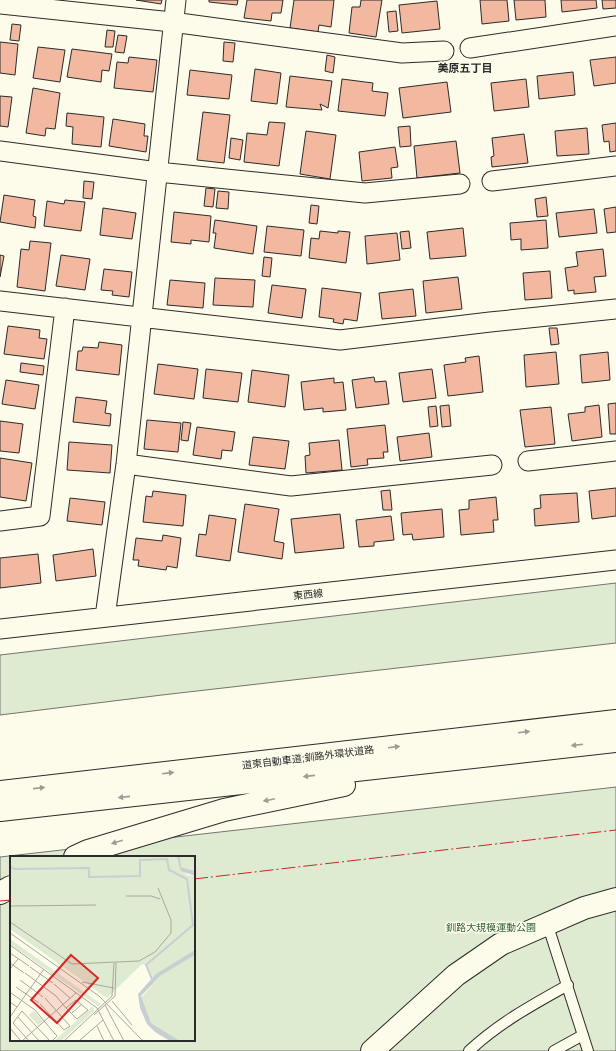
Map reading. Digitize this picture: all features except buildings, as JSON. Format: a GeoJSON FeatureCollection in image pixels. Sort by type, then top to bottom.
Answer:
{"type":"FeatureCollection","features":[{"type":"Feature","properties":{"kind":"main road","name":"道東自動車道;釧路外環状道路"},"geometry":{"type":"LineString","coordinates":[[0,792],[616,721]]}},
{"type":"Feature","properties":{"kind":"main road","name":"道東自動車道;釧路外環状道路"},"geometry":{"type":"LineString","coordinates":[[0,810],[616,741]]}},
{"type":"Feature","properties":{"kind":"main road"},"geometry":{"type":"LineString","coordinates":[[77,856],[88,851],[224,810],[472,758]]}},
{"type":"Feature","properties":{"kind":"main road"},"geometry":{"type":"LineString","coordinates":[[0,893],[10,888]]}},
{"type":"Feature","properties":{"kind":"main road"},"geometry":{"type":"LineString","coordinates":[[372,1051],[456,975],[501,944],[584,908],[616,899]]}},
{"type":"Feature","properties":{"kind":"street"},"geometry":{"type":"LineString","coordinates":[[105,617],[126,464],[158,172],[172,22],[176,0]]}},
{"type":"Feature","properties":{"kind":"street"},"geometry":{"type":"LineString","coordinates":[[0,4],[172,22],[402,53],[444,51]]}},
{"type":"Feature","properties":{"kind":"street"},"geometry":{"type":"LineString","coordinates":[[470,48],[616,26]]}},
{"type":"Feature","properties":{"kind":"street"},"geometry":{"type":"LineString","coordinates":[[0,151],[158,172],[365,192],[460,184]]}},
{"type":"Feature","properties":{"kind":"street"},"geometry":{"type":"LineString","coordinates":[[492,181],[616,166]]}},
{"type":"Feature","properties":{"kind":"street"},"geometry":{"type":"LineString","coordinates":[[0,302],[65,308],[340,340],[616,309]]}},
{"type":"Feature","properties":{"kind":"street"},"geometry":{"type":"LineString","coordinates":[[0,521],[40,516],[65,308]]}},
{"type":"Feature","properties":{"kind":"street"},"geometry":{"type":"LineString","coordinates":[[528,461],[616,451]]}},
{"type":"Feature","properties":{"kind":"street"},"geometry":{"type":"LineString","coordinates":[[126,464],[291,486],[492,465]]}},
{"type":"Feature","properties":{"kind":"street","name":"東西線"},"geometry":{"type":"LineString","coordinates":[[0,629],[616,560]]}},
{"type":"Feature","properties":{"kind":"lane"},"geometry":{"type":"LineString","coordinates":[[547,923],[588,1051]]}},
{"type":"Feature","properties":{"kind":"lane"},"geometry":{"type":"LineString","coordinates":[[469,1051],[479,1041],[516,1014],[568,985]]}},
{"type":"Feature","properties":{"kind":"lane"},"geometry":{"type":"LineString","coordinates":[[554,1051],[583,1035]]}},
{"type":"Feature","properties":{"kind":"green space"},"geometry":{"type":"Polygon","coordinates":[[[616,583],[616,643],[0,715],[0,655],[616,583]]]}},
{"type":"Feature","properties":{"kind":"green space","name":"釧路大規模運動公園"},"geometry":{"type":"Polygon","coordinates":[[[616,787],[616,1051],[0,1051],[0,857],[616,787]]]}},
{"type":"Feature","properties":{"kind":"power"},"geometry":{"type":"LineString","coordinates":[[195,879],[616,830]]}},
{"type":"Feature","properties":{"kind":"power"},"geometry":{"type":"LineString","coordinates":[[0,901],[10,900]]}},
{"type":"Feature","properties":{"kind":"district","name":"美原五丁目"},"geometry":{"type":"Point","coordinates":[465,68]}}]}
